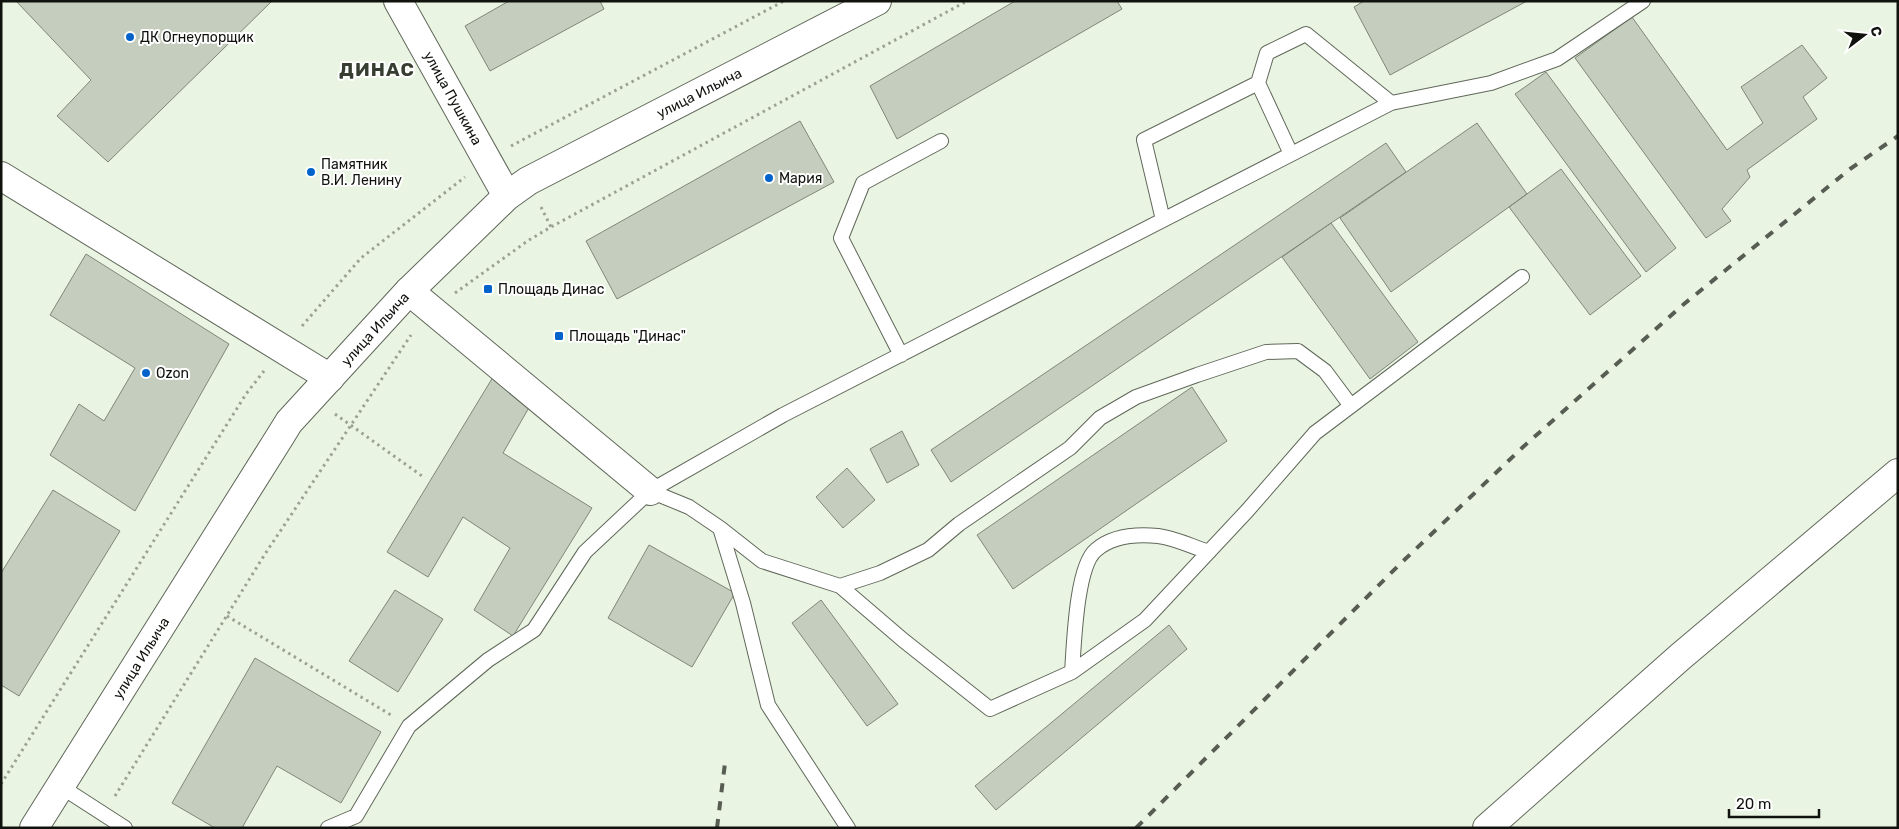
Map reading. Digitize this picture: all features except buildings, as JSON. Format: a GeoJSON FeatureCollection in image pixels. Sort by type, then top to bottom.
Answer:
{"type":"FeatureCollection","features":[{"type":"Feature","properties":{"kind":"street","name":"улица Пушкина"},"geometry":{"type":"LineString","coordinates":[[398,1],[508,196]]}},
{"type":"Feature","properties":{"kind":"street","name":"улица Ильича"},"geometry":{"type":"LineString","coordinates":[[34,828],[280,435],[409,291],[508,196],[538,176],[877,1]]}},
{"type":"Feature","properties":{"kind":"street"},"geometry":{"type":"LineString","coordinates":[[1,176],[330,378]]}},
{"type":"Feature","properties":{"kind":"street"},"geometry":{"type":"LineString","coordinates":[[409,291],[650,491]]}},
{"type":"Feature","properties":{"kind":"street"},"geometry":{"type":"LineString","coordinates":[[1487,828],[1680,657],[1898,473]]}},
{"type":"Feature","properties":{"kind":"lane"},"geometry":{"type":"LineString","coordinates":[[328,828],[356,816],[408,726],[488,660],[534,630],[585,552],[650,491],[783,415],[1391,103],[1490,83],[1557,60],[1643,1]]}},
{"type":"Feature","properties":{"kind":"lane"},"geometry":{"type":"LineString","coordinates":[[1291,154],[1258,83],[1267,53],[1306,34],[1391,103]]}},
{"type":"Feature","properties":{"kind":"lane"},"geometry":{"type":"LineString","coordinates":[[1163,220],[1144,140],[1258,83]]}},
{"type":"Feature","properties":{"kind":"lane"},"geometry":{"type":"LineString","coordinates":[[901,355],[841,238],[863,183],[941,140]]}},
{"type":"Feature","properties":{"kind":"lane"},"geometry":{"type":"LineString","coordinates":[[650,491],[689,507],[720,528],[762,561],[840,586],[903,640],[990,709],[1072,672],[1145,620],[1209,552],[1315,433],[1522,277]]}},
{"type":"Feature","properties":{"kind":"lane"},"geometry":{"type":"LineString","coordinates":[[840,586],[880,573],[928,550],[958,524],[1070,448],[1100,418],[1136,397],[1197,375],[1266,352],[1298,351],[1326,371],[1350,406]]}},
{"type":"Feature","properties":{"kind":"lane"},"geometry":{"type":"LineString","coordinates":[[720,528],[743,603],[768,705],[848,828]]}},
{"type":"Feature","properties":{"kind":"lane"},"geometry":{"type":"LineString","coordinates":[[1072,672],[1080,590],[1084,572],[1095,550],[1120,537],[1158,536],[1209,552]]}},
{"type":"Feature","properties":{"kind":"lane"},"geometry":{"type":"LineString","coordinates":[[60,786],[125,828]]}},
{"type":"Feature","properties":{"kind":"path"},"geometry":{"type":"LineString","coordinates":[[104,814],[265,554],[412,333],[431,310],[529,240],[551,227],[967,1]]}},
{"type":"Feature","properties":{"kind":"path"},"geometry":{"type":"LineString","coordinates":[[312,398],[422,476]]}},
{"type":"Feature","properties":{"kind":"path"},"geometry":{"type":"LineString","coordinates":[[226,616],[408,726]]}},
{"type":"Feature","properties":{"kind":"railway"},"geometry":{"type":"LineString","coordinates":[[1136,828],[1399,565],[1523,447],[1684,304],[1850,169],[1898,136]]}},
{"type":"Feature","properties":{"kind":"railway"},"geometry":{"type":"LineString","coordinates":[[717,828],[725,763]]}},
{"type":"Feature","properties":{"kind":"place","name":"ДК Огнеупорщик"},"geometry":{"type":"Point","coordinates":[130,37]}},
{"type":"Feature","properties":{"kind":"place","name":"Памятник В.И. Ленину"},"geometry":{"type":"Point","coordinates":[311,172]}},
{"type":"Feature","properties":{"kind":"place","name":"Мария"},"geometry":{"type":"Point","coordinates":[769,178]}},
{"type":"Feature","properties":{"kind":"place","name":"Площадь Динас"},"geometry":{"type":"Point","coordinates":[488,289]}},
{"type":"Feature","properties":{"kind":"place","name":"Площадь \"Динас\""},"geometry":{"type":"Point","coordinates":[559,336]}},
{"type":"Feature","properties":{"kind":"place","name":"Ozon"},"geometry":{"type":"Point","coordinates":[146,373]}},
{"type":"Feature","properties":{"kind":"district","name":"ДИНАС"},"geometry":{"type":"Point","coordinates":[377,69]}}]}
